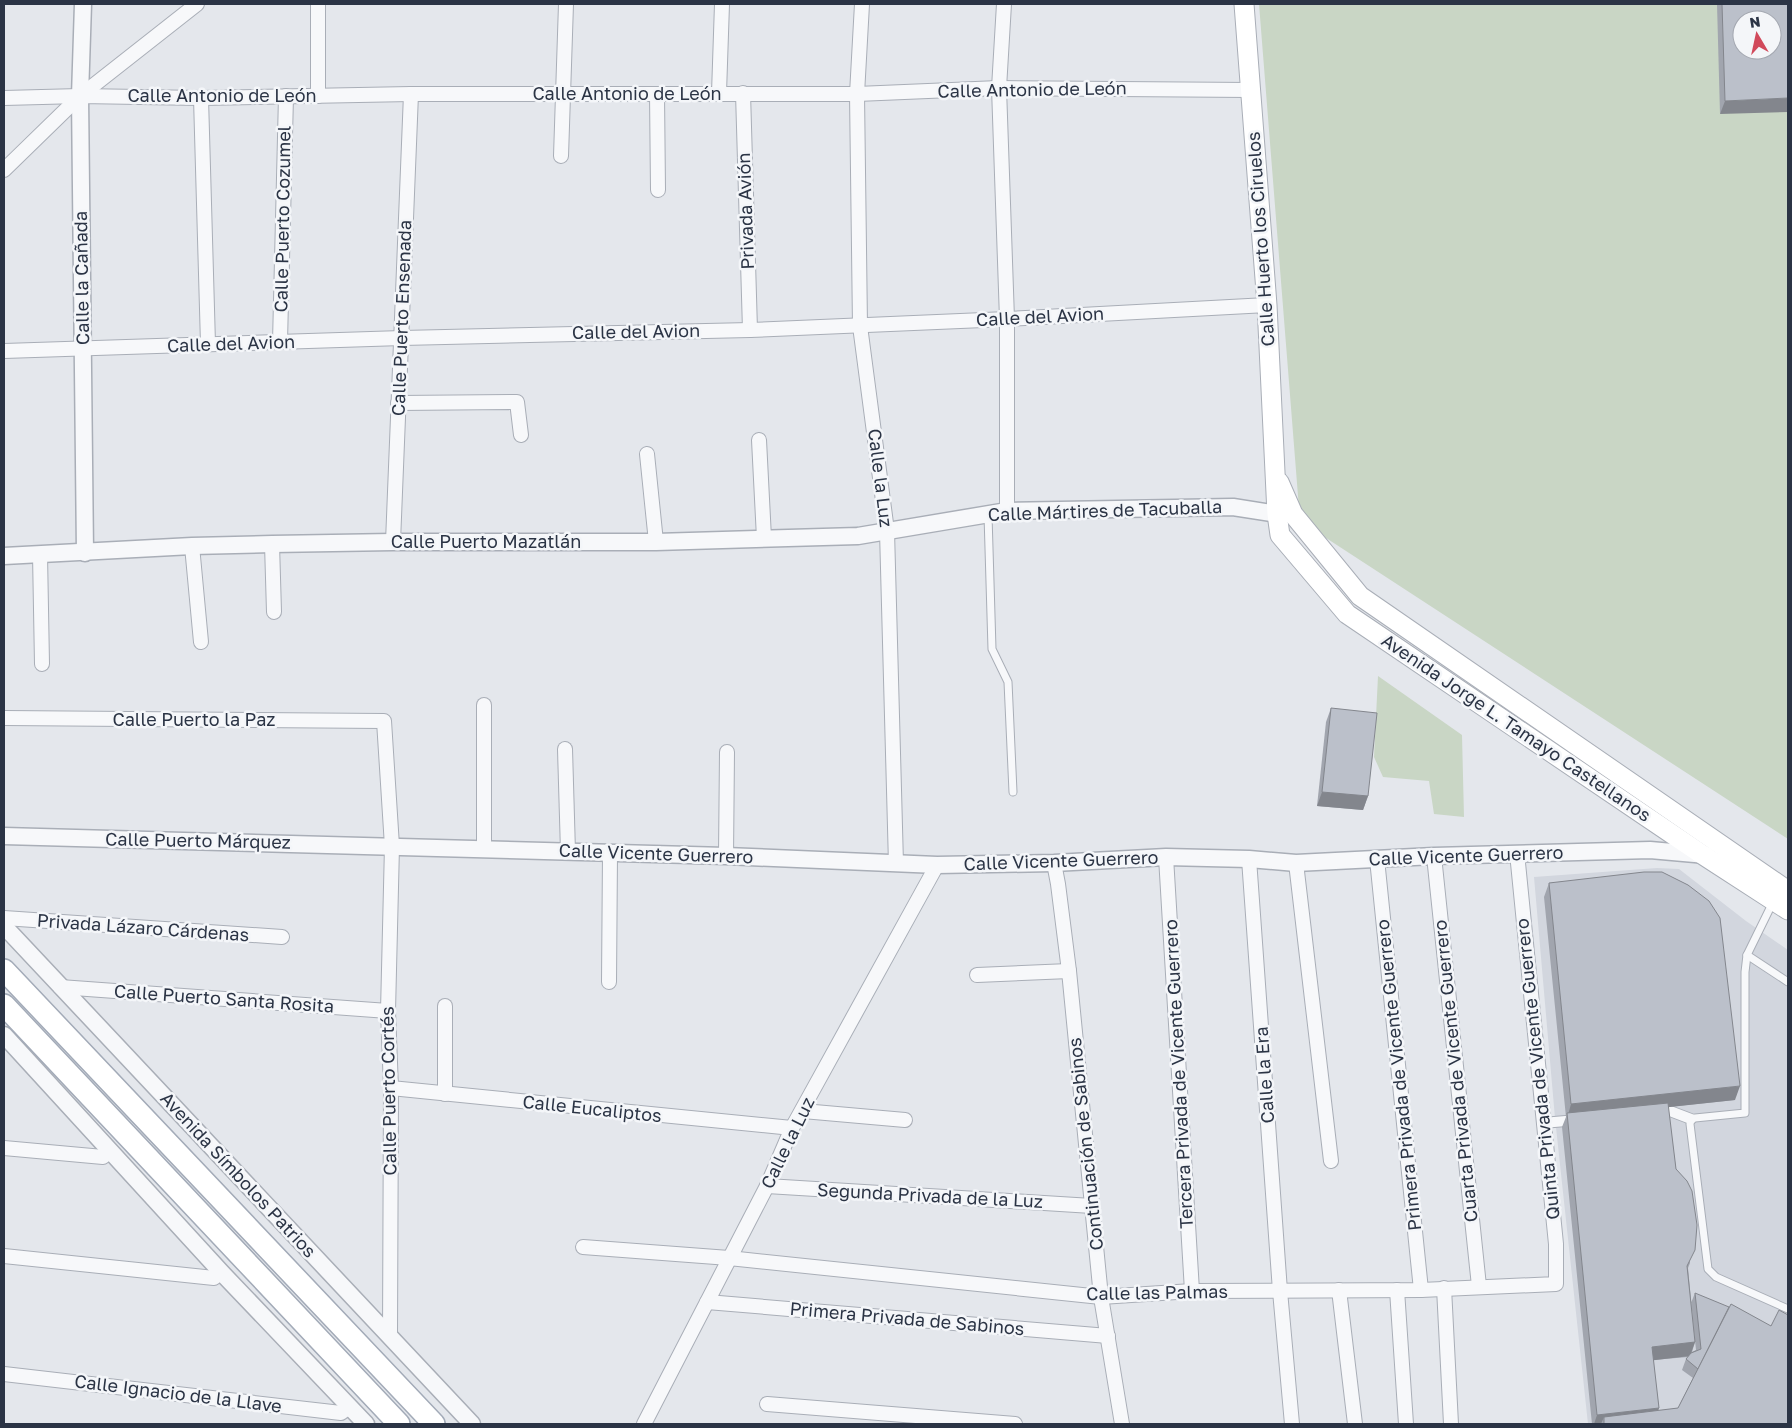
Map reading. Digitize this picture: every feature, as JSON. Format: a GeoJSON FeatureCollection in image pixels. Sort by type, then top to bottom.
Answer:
{"type":"FeatureCollection","features":[{"type":"Feature","properties":{"kind":"main road","name":"Calle Huerto los Ciruelos"},"geometry":{"type":"LineString","coordinates":[[1244,4],[1267,305],[1276,474],[1285,514]]}},
{"type":"Feature","properties":{"kind":"main road","name":"Avenida Jorge L. Tamayo Castellanos"},"geometry":{"type":"LineString","coordinates":[[1285,514],[1360,596],[1730,850],[1783,897]]}},
{"type":"Feature","properties":{"kind":"main road","name":"Avenida Jorge L. Tamayo Castellanos"},"geometry":{"type":"LineString","coordinates":[[1285,514],[1280,535],[1347,614],[1702,855],[1783,897]]}},
{"type":"Feature","properties":{"kind":"main road","name":"Avenida Símbolos Patrios"},"geometry":{"type":"LineString","coordinates":[[4,970],[434,1424]]}},
{"type":"Feature","properties":{"kind":"main road"},"geometry":{"type":"LineString","coordinates":[[4,1005],[399,1424]]}},
{"type":"Feature","properties":{"kind":"street","name":"Calle la Cañada"},"geometry":{"type":"LineString","coordinates":[[83,4],[80,96],[85,553]]}},
{"type":"Feature","properties":{"kind":"street"},"geometry":{"type":"LineString","coordinates":[[318,4],[318,96]]}},
{"type":"Feature","properties":{"kind":"street"},"geometry":{"type":"LineString","coordinates":[[561,156],[566,4]]}},
{"type":"Feature","properties":{"kind":"street"},"geometry":{"type":"LineString","coordinates":[[718,93],[722,4]]}},
{"type":"Feature","properties":{"kind":"street","name":"Calle la Luz"},"geometry":{"type":"LineString","coordinates":[[862,4],[857,94],[860,326],[887,531],[896,864]]}},
{"type":"Feature","properties":{"kind":"street"},"geometry":{"type":"LineString","coordinates":[[1004,4],[999,88],[1007,319],[1007,512]]}},
{"type":"Feature","properties":{"kind":"street"},"geometry":{"type":"LineString","coordinates":[[4,170],[80,96],[196,5]]}},
{"type":"Feature","properties":{"kind":"street","name":"Calle Antonio de León"},"geometry":{"type":"LineString","coordinates":[[4,98],[80,96],[201,98],[411,94],[857,94],[999,88],[1250,90]]}},
{"type":"Feature","properties":{"kind":"street","name":"Privada Avión"},"geometry":{"type":"LineString","coordinates":[[743,93],[750,330]]}},
{"type":"Feature","properties":{"kind":"street","name":"Calle Puerto Ensenada"},"geometry":{"type":"LineString","coordinates":[[393,542],[411,94]]}},
{"type":"Feature","properties":{"kind":"street"},"geometry":{"type":"LineString","coordinates":[[657,94],[658,190]]}},
{"type":"Feature","properties":{"kind":"street","name":"Calle Puerto Cozumel"},"geometry":{"type":"LineString","coordinates":[[280,342],[286,96]]}},
{"type":"Feature","properties":{"kind":"street"},"geometry":{"type":"LineString","coordinates":[[201,98],[208,344]]}},
{"type":"Feature","properties":{"kind":"street","name":"Calle del Avion"},"geometry":{"type":"LineString","coordinates":[[4,351],[860,326],[1267,305]]}},
{"type":"Feature","properties":{"kind":"street"},"geometry":{"type":"LineString","coordinates":[[398,403],[517,402],[521,435]]}},
{"type":"Feature","properties":{"kind":"street"},"geometry":{"type":"LineString","coordinates":[[759,440],[764,538]]}},
{"type":"Feature","properties":{"kind":"street"},"geometry":{"type":"LineString","coordinates":[[647,454],[656,542]]}},
{"type":"Feature","properties":{"kind":"street","name":"Calle Mártires de Tacuballa"},"geometry":{"type":"LineString","coordinates":[[887,531],[1007,512],[1233,507],[1285,514]]}},
{"type":"Feature","properties":{"kind":"street","name":"Calle Puerto Mazatlán"},"geometry":{"type":"LineString","coordinates":[[4,556],[192,546],[393,542],[656,542],[858,536],[887,531]]}},
{"type":"Feature","properties":{"kind":"street"},"geometry":{"type":"LineString","coordinates":[[272,544],[274,612]]}},
{"type":"Feature","properties":{"kind":"street"},"geometry":{"type":"LineString","coordinates":[[192,546],[201,642]]}},
{"type":"Feature","properties":{"kind":"street"},"geometry":{"type":"LineString","coordinates":[[40,554],[42,664]]}},
{"type":"Feature","properties":{"kind":"street"},"geometry":{"type":"LineString","coordinates":[[1502,720],[1513,701]]}},
{"type":"Feature","properties":{"kind":"street"},"geometry":{"type":"LineString","coordinates":[[484,705],[484,849]]}},
{"type":"Feature","properties":{"kind":"street","name":"Calle Puerto la Paz"},"geometry":{"type":"LineString","coordinates":[[4,718],[384,721]]}},
{"type":"Feature","properties":{"kind":"street","name":"Calle Puerto Cortés"},"geometry":{"type":"LineString","coordinates":[[384,721],[392,846],[388,1011],[391,1088],[390,1335]]}},
{"type":"Feature","properties":{"kind":"street"},"geometry":{"type":"LineString","coordinates":[[565,749],[568,852]]}},
{"type":"Feature","properties":{"kind":"street"},"geometry":{"type":"LineString","coordinates":[[726,856],[727,752]]}},
{"type":"Feature","properties":{"kind":"street","name":"Calle Puerto Márquez"},"geometry":{"type":"LineString","coordinates":[[4,836],[392,846]]}},
{"type":"Feature","properties":{"kind":"street","name":"Calle Vicente Guerrero"},"geometry":{"type":"LineString","coordinates":[[392,846],[726,856],[937,865],[1054,863],[1166,857],[1249,859],[1296,863],[1434,856],[1650,850],[1702,855],[1730,850]]}},
{"type":"Feature","properties":{"kind":"street"},"geometry":{"type":"LineString","coordinates":[[609,982],[610,854]]}},
{"type":"Feature","properties":{"kind":"street","name":"Quinta Privada de Vicente Guerrero"},"geometry":{"type":"LineString","coordinates":[[1517,854],[1556,1244],[1556,1284]]}},
{"type":"Feature","properties":{"kind":"street","name":"Cuarta Privada de Vicente Guerrero"},"geometry":{"type":"LineString","coordinates":[[1434,856],[1479,1286]]}},
{"type":"Feature","properties":{"kind":"street","name":"Tercera Privada de Vicente Guerrero"},"geometry":{"type":"LineString","coordinates":[[1166,857],[1192,1291]]}},
{"type":"Feature","properties":{"kind":"street","name":"Calle la Era"},"geometry":{"type":"LineString","coordinates":[[1249,859],[1280,1291],[1292,1424]]}},
{"type":"Feature","properties":{"kind":"street","name":"Primera Privada de Vicente Guerrero"},"geometry":{"type":"LineString","coordinates":[[1377,859],[1421,1290]]}},
{"type":"Feature","properties":{"kind":"street","name":"Continuación de Sabinos"},"geometry":{"type":"LineString","coordinates":[[1054,863],[1069,971],[1101,1297],[1122,1424]]}},
{"type":"Feature","properties":{"kind":"street"},"geometry":{"type":"LineString","coordinates":[[1296,863],[1331,1160]]}},
{"type":"Feature","properties":{"kind":"street","name":"Calle la Luz"},"geometry":{"type":"LineString","coordinates":[[644,1424],[767,1186],[792,1128],[937,865]]}},
{"type":"Feature","properties":{"kind":"street","name":"Privada Lázaro Cárdenas"},"geometry":{"type":"LineString","coordinates":[[4,918],[282,937]]}},
{"type":"Feature","properties":{"kind":"street","name":"Avenida Símbolos Patrios"},"geometry":{"type":"LineString","coordinates":[[4,926],[472,1424]]}},
{"type":"Feature","properties":{"kind":"street"},"geometry":{"type":"LineString","coordinates":[[976,975],[1069,971]]}},
{"type":"Feature","properties":{"kind":"street","name":"Calle Puerto Santa Rosita"},"geometry":{"type":"LineString","coordinates":[[60,987],[388,1011]]}},
{"type":"Feature","properties":{"kind":"street"},"geometry":{"type":"LineString","coordinates":[[445,1006],[445,1094]]}},
{"type":"Feature","properties":{"kind":"street"},"geometry":{"type":"LineString","coordinates":[[4,1035],[221,1272],[366,1424]]}},
{"type":"Feature","properties":{"kind":"street","name":"Calle Eucaliptos"},"geometry":{"type":"LineString","coordinates":[[391,1088],[792,1128]]}},
{"type":"Feature","properties":{"kind":"street"},"geometry":{"type":"LineString","coordinates":[[803,1111],[905,1120]]}},
{"type":"Feature","properties":{"kind":"street"},"geometry":{"type":"LineString","coordinates":[[1641,1114],[1670,1111],[1691,1119]]}},
{"type":"Feature","properties":{"kind":"street"},"geometry":{"type":"LineString","coordinates":[[1543,1123],[1592,1118]]}},
{"type":"Feature","properties":{"kind":"street"},"geometry":{"type":"LineString","coordinates":[[4,1148],[103,1157],[110,1152]]}},
{"type":"Feature","properties":{"kind":"street","name":"Segunda Privada de la Luz"},"geometry":{"type":"LineString","coordinates":[[767,1186],[1092,1206]]}},
{"type":"Feature","properties":{"kind":"street","name":"Calle las Palmas"},"geometry":{"type":"LineString","coordinates":[[583,1246],[729,1258],[1101,1297],[1192,1291],[1421,1290],[1556,1284]]}},
{"type":"Feature","properties":{"kind":"street"},"geometry":{"type":"LineString","coordinates":[[4,1256],[214,1278],[221,1272]]}},
{"type":"Feature","properties":{"kind":"street"},"geometry":{"type":"LineString","coordinates":[[1444,1288],[1451,1424]]}},
{"type":"Feature","properties":{"kind":"street"},"geometry":{"type":"LineString","coordinates":[[1339,1290],[1355,1424]]}},
{"type":"Feature","properties":{"kind":"street"},"geometry":{"type":"LineString","coordinates":[[1397,1290],[1406,1424]]}},
{"type":"Feature","properties":{"kind":"street","name":"Primera Privada de Sabinos"},"geometry":{"type":"LineString","coordinates":[[707,1302],[1108,1336]]}},
{"type":"Feature","properties":{"kind":"street","name":"Calle Ignacio de la Llave"},"geometry":{"type":"LineString","coordinates":[[4,1374],[341,1413],[349,1406]]}},
{"type":"Feature","properties":{"kind":"street"},"geometry":{"type":"LineString","coordinates":[[767,1404],[1015,1424]]}},
{"type":"Feature","properties":{"kind":"lane"},"geometry":{"type":"LineString","coordinates":[[988,514],[992,649],[1008,682],[1013,792]]}},
{"type":"Feature","properties":{"kind":"lane"},"geometry":{"type":"LineString","coordinates":[[1783,897],[1747,955],[1745,972],[1745,1113],[1691,1119],[1690,1124],[1708,1269],[1716,1276],[1788,1309]]}},
{"type":"Feature","properties":{"kind":"lane"},"geometry":{"type":"LineString","coordinates":[[1747,955],[1788,982]]}},
{"type":"Feature","properties":{"kind":"shaded area"},"geometry":{"type":"Polygon","coordinates":[[[1657,868],[1679,869],[1746,921],[1788,950],[1788,1424],[1588,1424],[1555,1118],[1534,877],[1657,868]]]}},
{"type":"Feature","properties":{"kind":"green space"},"geometry":{"type":"Polygon","coordinates":[[[1259,4],[1788,4],[1788,839],[1300,521],[1259,4]]]}},
{"type":"Feature","properties":{"kind":"green space"},"geometry":{"type":"Polygon","coordinates":[[[1378,676],[1462,735],[1464,817],[1434,814],[1429,781],[1383,777],[1374,757],[1378,676]]]}},
{"type":"Feature","properties":{"kind":"building"},"geometry":{"type":"Polygon","coordinates":[[[1722,4],[1788,4],[1788,98],[1725,101],[1722,4]]]}},
{"type":"Feature","properties":{"kind":"building"},"geometry":{"type":"Polygon","coordinates":[[[1331,708],[1377,713],[1368,796],[1322,792],[1331,708]]]}},
{"type":"Feature","properties":{"kind":"building"},"geometry":{"type":"Polygon","coordinates":[[[1644,872],[1662,872],[1688,885],[1709,901],[1720,918],[1740,1086],[1571,1104],[1549,883],[1644,872]]]}},
{"type":"Feature","properties":{"kind":"building"},"geometry":{"type":"Polygon","coordinates":[[[1668,1103],[1676,1169],[1687,1181],[1692,1191],[1697,1225],[1695,1250],[1687,1266],[1695,1342],[1652,1347],[1659,1408],[1597,1415],[1567,1113],[1668,1103]]]}},
{"type":"Feature","properties":{"kind":"building"},"geometry":{"type":"Polygon","coordinates":[[[1695,1293],[1729,1307],[1698,1369],[1686,1359],[1691,1353],[1701,1349],[1695,1293]]]}},
{"type":"Feature","properties":{"kind":"building"},"geometry":{"type":"Polygon","coordinates":[[[1731,1304],[1771,1326],[1779,1310],[1788,1315],[1788,1424],[1604,1424],[1604,1417],[1678,1408],[1731,1304]]]}}]}
